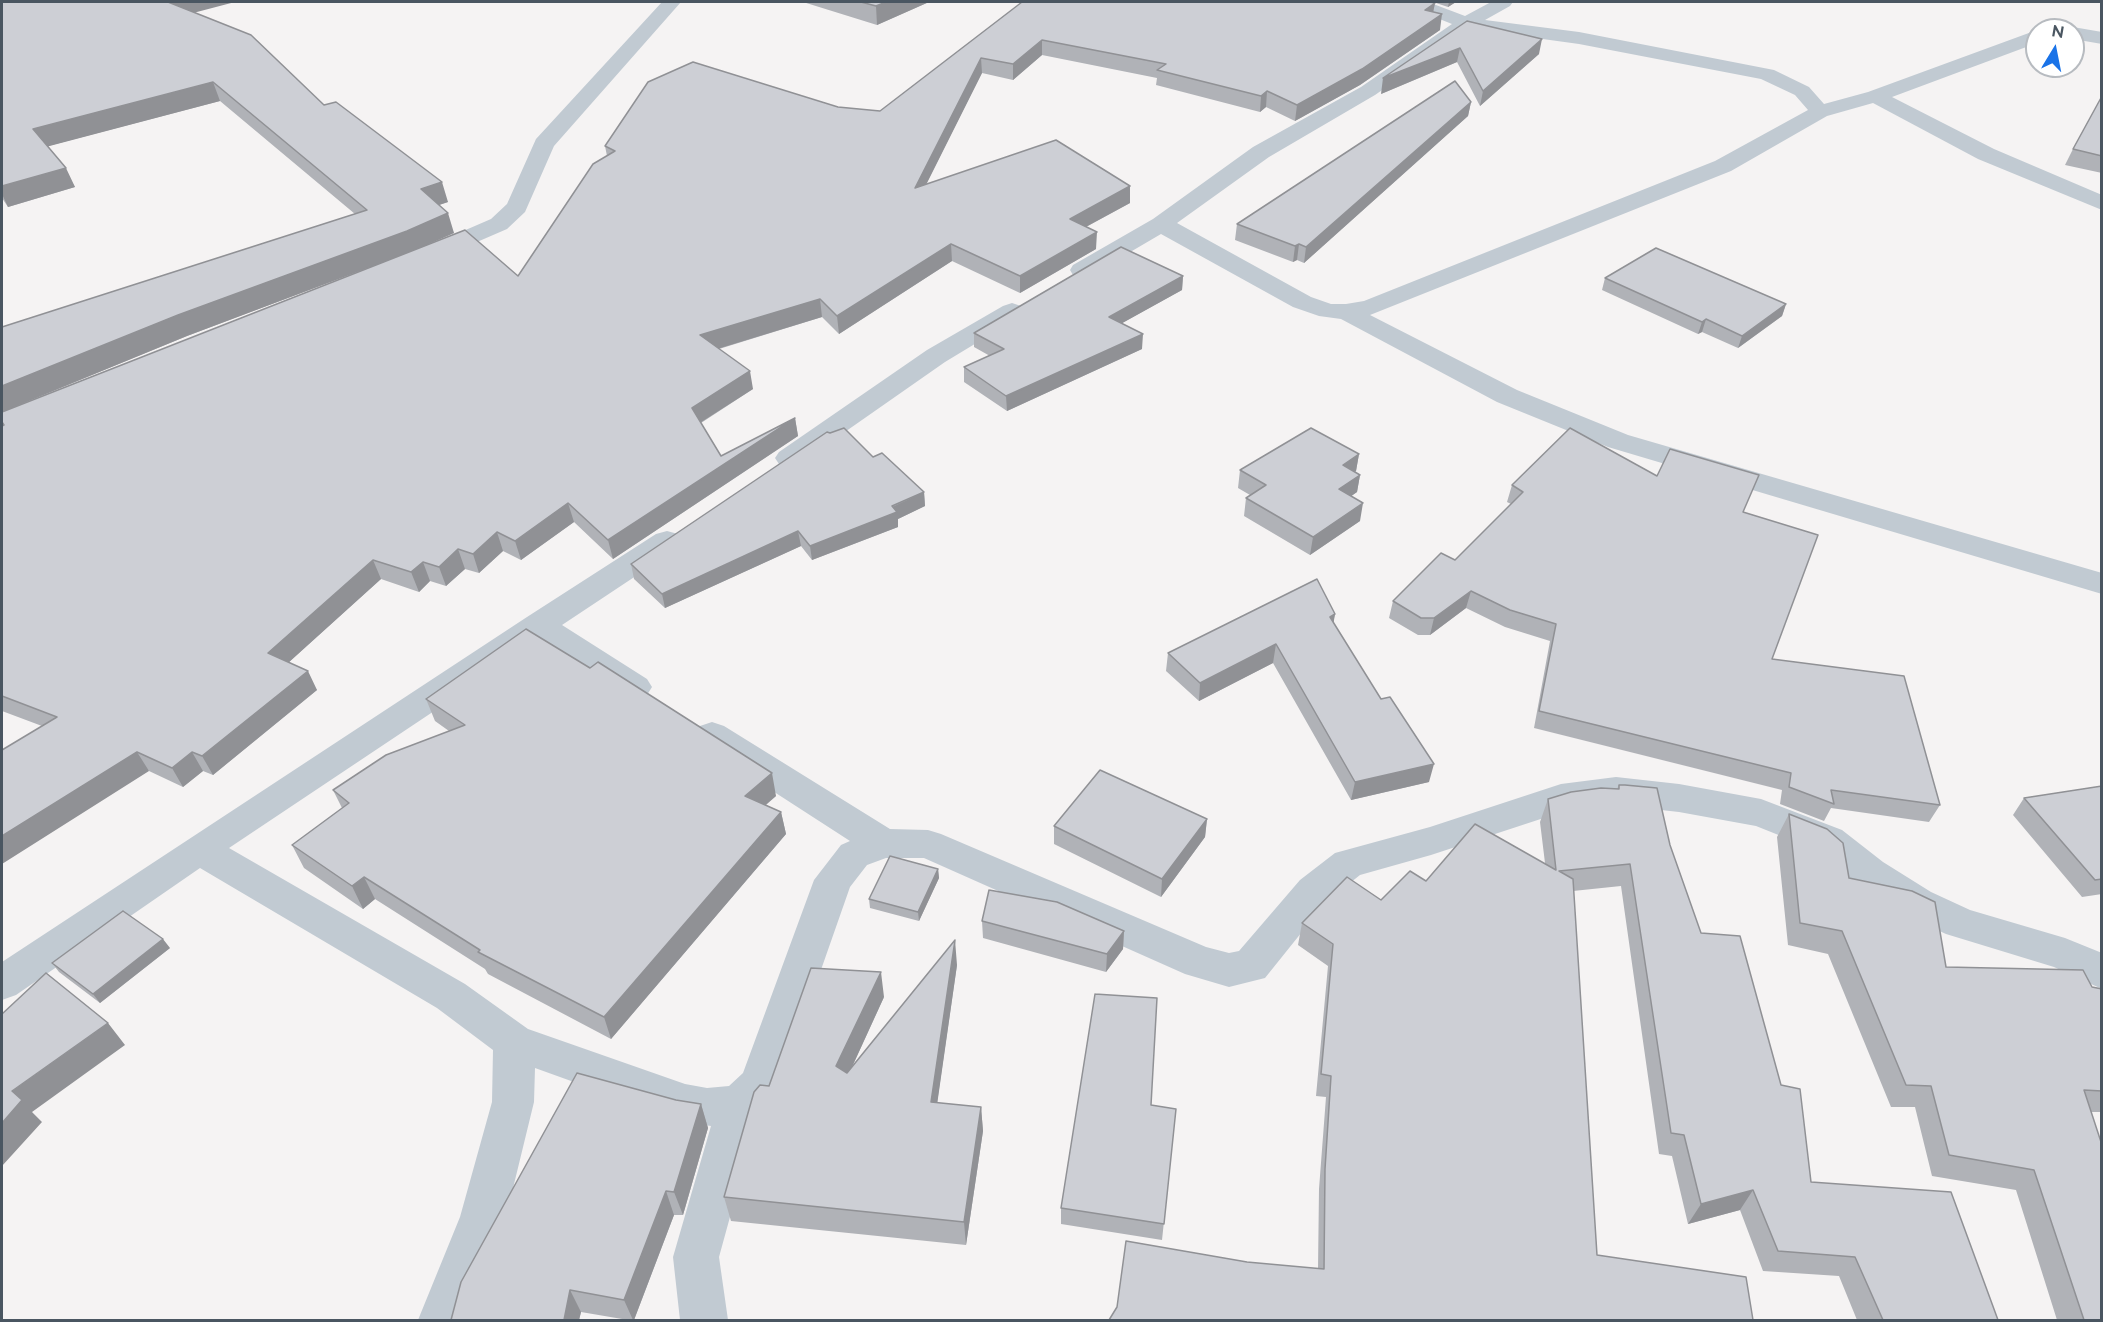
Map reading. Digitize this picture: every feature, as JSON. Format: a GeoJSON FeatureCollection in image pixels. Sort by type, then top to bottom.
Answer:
{"type":"FeatureCollection","features":[{"type":"Feature","properties":{"kind":"street"},"geometry":{"type":"LineString","coordinates":[[411,262],[500,224],[517,207],[544,144],[672,2]]}},
{"type":"Feature","properties":{"kind":"street"},"geometry":{"type":"LineString","coordinates":[[1413,2],[1466,23],[1580,38],[1767,74],[1802,91],[1820,112]]}},
{"type":"Feature","properties":{"kind":"street"},"geometry":{"type":"LineString","coordinates":[[763,476],[936,356],[1161,224],[1262,152],[1368,91],[1466,23],[1504,2]]}},
{"type":"Feature","properties":{"kind":"street"},"geometry":{"type":"LineString","coordinates":[[2085,35],[2102,38]]}},
{"type":"Feature","properties":{"kind":"street"},"geometry":{"type":"LineString","coordinates":[[1161,224],[1302,302],[1328,310],[1346,312],[1371,307],[1724,166],[1820,112],[1875,96],[2025,40]]}},
{"type":"Feature","properties":{"kind":"street"},"geometry":{"type":"LineString","coordinates":[[1875,96],[1986,154],[2102,203]]}},
{"type":"Feature","properties":{"kind":"street"},"geometry":{"type":"LineString","coordinates":[[1346,312],[1507,396],[1618,441],[2102,584]]}},
{"type":"Feature","properties":{"kind":"street"},"geometry":{"type":"LineString","coordinates":[[2,983],[199,849],[686,528]]}},
{"type":"Feature","properties":{"kind":"street"},"geometry":{"type":"LineString","coordinates":[[538,625],[659,702]]}},
{"type":"Feature","properties":{"kind":"street"},"geometry":{"type":"LineString","coordinates":[[690,722],[883,843]]}},
{"type":"Feature","properties":{"kind":"street"},"geometry":{"type":"LineString","coordinates":[[704,1320],[696,1257],[739,1105],[760,1084],[833,880],[854,855],[883,843],[928,844],[1199,962],[1229,970],[1251,966],[1313,891],[1348,863],[1431,841],[1561,798],[1616,791],[1668,796],[1761,813],[1829,840],[1870,873],[1917,903],[1960,923],[2065,954],[2102,972]]}},
{"type":"Feature","properties":{"kind":"street"},"geometry":{"type":"LineString","coordinates":[[199,849],[451,996],[514,1042],[685,1103],[707,1107],[739,1105]]}},
{"type":"Feature","properties":{"kind":"street"},"geometry":{"type":"LineString","coordinates":[[442,1320],[483,1217],[513,1102],[514,1042]]}},
{"type":"Feature","properties":{"kind":"building"},"geometry":{"type":"Polygon","coordinates":[[[2,2],[168,2],[251,35],[324,105],[336,102],[442,182],[421,189],[448,213],[407,231],[178,315],[2,386],[2,327],[367,210],[213,82],[33,129],[66,168],[2,186],[2,2]]]}},
{"type":"Feature","properties":{"kind":"building"},"geometry":{"type":"Polygon","coordinates":[[[861,2],[886,2],[876,6],[861,2]]]}},
{"type":"Feature","properties":{"kind":"building"},"geometry":{"type":"Polygon","coordinates":[[[1022,2],[1430,2],[1435,3],[1425,10],[1442,14],[1362,69],[1297,105],[1267,91],[1261,96],[1157,70],[1166,64],[1042,40],[1013,64],[981,58],[915,188],[1056,140],[1130,186],[1070,219],[1097,232],[1020,276],[951,244],[837,316],[820,299],[700,335],[750,371],[692,408],[721,456],[795,418],[608,540],[568,503],[515,541],[497,532],[473,554],[458,549],[439,567],[423,562],[411,572],[373,560],[268,653],[308,671],[202,756],[192,752],[172,768],[137,752],[2,836],[2,750],[57,717],[2,696],[2,426],[4,425],[2,412],[465,230],[518,276],[593,164],[615,151],[605,146],[648,82],[693,62],[838,107],[880,111],[1022,2]]]}},
{"type":"Feature","properties":{"kind":"building"},"geometry":{"type":"Polygon","coordinates":[[[1467,21],[1542,39],[1483,91],[1460,48],[1383,78],[1467,21]]]}},
{"type":"Feature","properties":{"kind":"building"},"geometry":{"type":"Polygon","coordinates":[[[1455,81],[1471,102],[1306,247],[1299,244],[1295,246],[1237,224],[1455,81]]]}},
{"type":"Feature","properties":{"kind":"building"},"geometry":{"type":"Polygon","coordinates":[[[2102,96],[2102,156],[2073,149],[2102,96]]]}},
{"type":"Feature","properties":{"kind":"building"},"geometry":{"type":"Polygon","coordinates":[[[1121,247],[1183,276],[1109,317],[1143,334],[1006,396],[964,367],[1004,349],[974,333],[1121,247]]]}},
{"type":"Feature","properties":{"kind":"building"},"geometry":{"type":"Polygon","coordinates":[[[1656,248],[1786,304],[1742,336],[1706,319],[1702,322],[1605,278],[1656,248]]]}},
{"type":"Feature","properties":{"kind":"building"},"geometry":{"type":"Polygon","coordinates":[[[844,428],[873,457],[882,453],[924,492],[892,506],[897,512],[810,546],[798,531],[662,594],[631,564],[827,432],[844,428]]]}},
{"type":"Feature","properties":{"kind":"building"},"geometry":{"type":"Polygon","coordinates":[[[1311,428],[1359,454],[1343,465],[1360,475],[1339,489],[1363,503],[1313,537],[1246,498],[1266,485],[1240,470],[1311,428]]]}},
{"type":"Feature","properties":{"kind":"building"},"geometry":{"type":"Polygon","coordinates":[[[1570,428],[1657,476],[1670,449],[1759,475],[1743,512],[1818,535],[1772,659],[1904,676],[1940,805],[1831,790],[1834,804],[1789,787],[1791,773],[1539,711],[1556,624],[1510,610],[1471,591],[1434,618],[1421,618],[1393,601],[1441,553],[1455,560],[1523,492],[1512,485],[1570,428]]]}},
{"type":"Feature","properties":{"kind":"building"},"geometry":{"type":"Polygon","coordinates":[[[1317,579],[1335,614],[1330,617],[1381,699],[1390,697],[1434,764],[1355,782],[1276,644],[1200,683],[1168,653],[1317,579]]]}},
{"type":"Feature","properties":{"kind":"building"},"geometry":{"type":"Polygon","coordinates":[[[526,629],[590,668],[598,662],[772,773],[745,796],[781,812],[604,1017],[478,952],[480,950],[364,877],[352,886],[292,845],[349,803],[333,790],[386,755],[465,725],[426,699],[526,629]]]}},
{"type":"Feature","properties":{"kind":"building"},"geometry":{"type":"Polygon","coordinates":[[[1100,770],[1207,819],[1162,879],[1054,826],[1100,770]]]}},
{"type":"Feature","properties":{"kind":"building"},"geometry":{"type":"Polygon","coordinates":[[[1619,785],[1657,788],[1670,845],[1701,933],[1740,936],[1781,1085],[1800,1089],[1811,1182],[1951,1192],[1998,1320],[1883,1320],[1855,1257],[1778,1251],[1753,1190],[1701,1204],[1684,1135],[1671,1133],[1630,864],[1559,871],[1573,879],[1597,1255],[1746,1277],[1753,1320],[1109,1320],[1117,1307],[1126,1241],[1247,1262],[1324,1269],[1325,1169],[1331,1076],[1321,1074],[1333,944],[1302,923],[1347,877],[1381,900],[1410,871],[1426,881],[1475,824],[1556,870],[1548,799],[1571,792],[1601,788],[1619,789],[1619,785]]]}},
{"type":"Feature","properties":{"kind":"building"},"geometry":{"type":"Polygon","coordinates":[[[2102,786],[2102,879],[2095,880],[2024,798],[2102,786]]]}},
{"type":"Feature","properties":{"kind":"building"},"geometry":{"type":"Polygon","coordinates":[[[1789,814],[1827,829],[1843,843],[1849,878],[1912,891],[1935,902],[1946,967],[2083,970],[2092,987],[2102,989],[2102,1091],[2084,1090],[2102,1145],[2102,1320],[2084,1320],[2034,1170],[1949,1155],[1931,1086],[1906,1085],[1842,931],[1800,923],[1789,814]]]}},
{"type":"Feature","properties":{"kind":"building"},"geometry":{"type":"Polygon","coordinates":[[[890,856],[938,869],[918,912],[869,899],[890,856]]]}},
{"type":"Feature","properties":{"kind":"building"},"geometry":{"type":"Polygon","coordinates":[[[989,890],[1057,902],[1124,931],[1107,954],[982,921],[989,890]]]}},
{"type":"Feature","properties":{"kind":"building"},"geometry":{"type":"Polygon","coordinates":[[[123,911],[163,939],[93,994],[52,963],[123,911]]]}},
{"type":"Feature","properties":{"kind":"building"},"geometry":{"type":"Polygon","coordinates":[[[955,940],[931,1102],[981,1107],[964,1222],[724,1197],[754,1092],[760,1085],[769,1086],[811,968],[881,972],[836,1066],[847,1073],[955,940]]]}},
{"type":"Feature","properties":{"kind":"building"},"geometry":{"type":"Polygon","coordinates":[[[46,973],[108,1023],[12,1091],[22,1100],[2,1123],[2,1014],[46,973]]]}},
{"type":"Feature","properties":{"kind":"building"},"geometry":{"type":"Polygon","coordinates":[[[1095,994],[1157,998],[1151,1105],[1176,1109],[1164,1224],[1061,1208],[1095,994]]]}},
{"type":"Feature","properties":{"kind":"building"},"geometry":{"type":"Polygon","coordinates":[[[577,1073],[676,1100],[701,1104],[674,1192],[666,1191],[624,1300],[570,1290],[564,1320],[451,1320],[461,1282],[577,1073]]]}}]}
